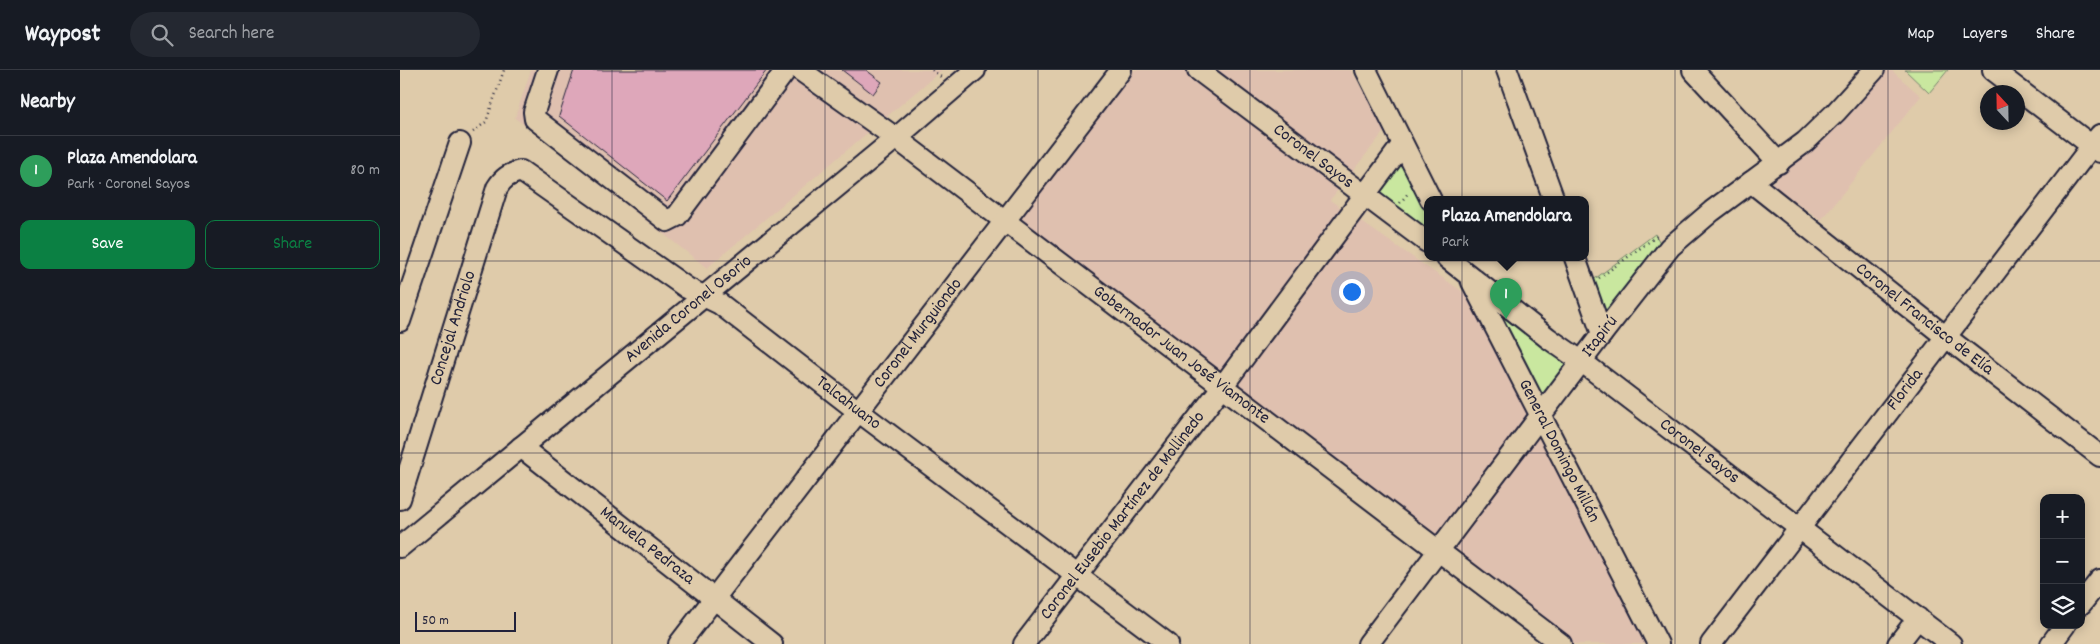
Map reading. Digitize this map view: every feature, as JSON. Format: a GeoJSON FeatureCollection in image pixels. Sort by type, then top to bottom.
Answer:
{"type":"FeatureCollection","features":[{"type":"Feature","properties":{"kind":"street"},"geometry":{"type":"LineString","coordinates":[[548,70],[534,112],[535,119],[667,221],[677,216],[786,70]]}},
{"type":"Feature","properties":{"kind":"street","name":"Gobernador Juan José Viamonte"},"geometry":{"type":"LineString","coordinates":[[800,70],[896,138],[1005,220],[1561,644]]}},
{"type":"Feature","properties":{"kind":"street","name":"Avenida Coronel Osorio"},"geometry":{"type":"LineString","coordinates":[[400,547],[702,296],[896,138],[975,70]]}},
{"type":"Feature","properties":{"kind":"street","name":"Coronel Murguiondo"},"geometry":{"type":"LineString","coordinates":[[680,644],[1121,70]]}},
{"type":"Feature","properties":{"kind":"street","name":"Coronel Sayos"},"geometry":{"type":"LineString","coordinates":[[1198,70],[1366,194],[1424,240]]}},
{"type":"Feature","properties":{"kind":"street"},"geometry":{"type":"LineString","coordinates":[[1366,70],[1428,196]]}},
{"type":"Feature","properties":{"kind":"street"},"geometry":{"type":"LineString","coordinates":[[1507,70],[1553,196]]}},
{"type":"Feature","properties":{"kind":"street"},"geometry":{"type":"LineString","coordinates":[[1693,70],[1779,162]]}},
{"type":"Feature","properties":{"kind":"street","name":"Itapirú"},"geometry":{"type":"LineString","coordinates":[[1368,644],[1670,247],[1706,216],[1804,142],[1836,112],[1874,70]]}},
{"type":"Feature","properties":{"kind":"street"},"geometry":{"type":"LineString","coordinates":[[1993,70],[2097,145]]}},
{"type":"Feature","properties":{"kind":"street"},"geometry":{"type":"LineString","coordinates":[[400,321],[460,143]]}},
{"type":"Feature","properties":{"kind":"street","name":"Coronel Eusebio Martínez de Mollinedo"},"geometry":{"type":"LineString","coordinates":[[1024,644],[1222,387],[1402,145]]}},
{"type":"Feature","properties":{"kind":"street","name":"Florida"},"geometry":{"type":"LineString","coordinates":[[1711,644],[1946,337],[2097,145]]}},
{"type":"Feature","properties":{"kind":"street","name":"Talcahuano"},"geometry":{"type":"LineString","coordinates":[[521,171],[687,288],[720,304],[858,411],[1168,644]]}},
{"type":"Feature","properties":{"kind":"street","name":"Concejal Andriolo"},"geometry":{"type":"LineString","coordinates":[[400,499],[498,188],[502,180],[508,175],[521,171]]}},
{"type":"Feature","properties":{"kind":"street","name":"Coronel Francisco de Elía"},"geometry":{"type":"LineString","coordinates":[[1751,182],[2100,456]]}},
{"type":"Feature","properties":{"kind":"street"},"geometry":{"type":"LineString","coordinates":[[1576,261],[1602,334]]}},
{"type":"Feature","properties":{"kind":"street","name":"Coronel Sayos"},"geometry":{"type":"LineString","coordinates":[[1464,266],[1548,338],[1951,644]]}},
{"type":"Feature","properties":{"kind":"street","name":"General Domingo Millán"},"geometry":{"type":"LineString","coordinates":[[1464,266],[1658,644]]}},
{"type":"Feature","properties":{"kind":"street","name":"Manuela Pedraza"},"geometry":{"type":"LineString","coordinates":[[521,447],[772,644]]}},
{"type":"Feature","properties":{"kind":"street"},"geometry":{"type":"LineString","coordinates":[[2085,599],[2100,580]]}},
{"type":"Feature","properties":{"kind":"street"},"geometry":{"type":"LineString","coordinates":[[1898,644],[1918,618]]}},
{"type":"Feature","properties":{"kind":"street"},"geometry":{"type":"LineString","coordinates":[[2051,644],[2062,629]]}},
{"type":"Feature","properties":{"kind":"path"},"geometry":{"type":"LineString","coordinates":[[460,143],[486,122],[504,70]]}},
{"type":"Feature","properties":{"kind":"path"},"geometry":{"type":"LineString","coordinates":[[1398,219],[1400,201],[1421,181]]}},
{"type":"Feature","properties":{"kind":"shaded area"},"geometry":{"type":"Polygon","coordinates":[[[531,70],[942,70],[707,268],[515,118],[531,70]]]}},
{"type":"Feature","properties":{"kind":"shaded area"},"geometry":{"type":"Polygon","coordinates":[[[1134,70],[1351,70],[1386,129],[1330,200],[1466,294],[1648,644],[1571,644],[1007,227],[1134,70]]]}},
{"type":"Feature","properties":{"kind":"shaded area"},"geometry":{"type":"Polygon","coordinates":[[[1887,70],[1891,70],[1921,96],[1821,220],[1771,184],[1887,70]]]}},
{"type":"Feature","properties":{"kind":"green space"},"geometry":{"type":"Polygon","coordinates":[[[1905,70],[1948,70],[1929,93],[1905,70]]]}},
{"type":"Feature","properties":{"kind":"green space"},"geometry":{"type":"Polygon","coordinates":[[[1402,145],[1425,196],[1424,240],[1366,195],[1402,145]]]}},
{"type":"Feature","properties":{"kind":"green space"},"geometry":{"type":"Polygon","coordinates":[[[1655,234],[1663,248],[1611,311],[1607,310],[1600,304],[1592,281],[1655,234]]]}},
{"type":"Feature","properties":{"kind":"green space"},"geometry":{"type":"Polygon","coordinates":[[[1462,261],[1571,364],[1538,400],[1462,261]]]}},
{"type":"Feature","properties":{"kind":"building"},"geometry":{"type":"Polygon","coordinates":[[[574,70],[767,70],[667,201],[559,116],[574,70]]]}},
{"type":"Feature","properties":{"kind":"building"},"geometry":{"type":"Polygon","coordinates":[[[842,70],[866,70],[882,82],[873,94],[842,70]]]}},
{"type":"Feature","properties":{"kind":"place","name":"Plaza Amendolara"},"geometry":{"type":"Point","coordinates":[1506,319]}}]}
